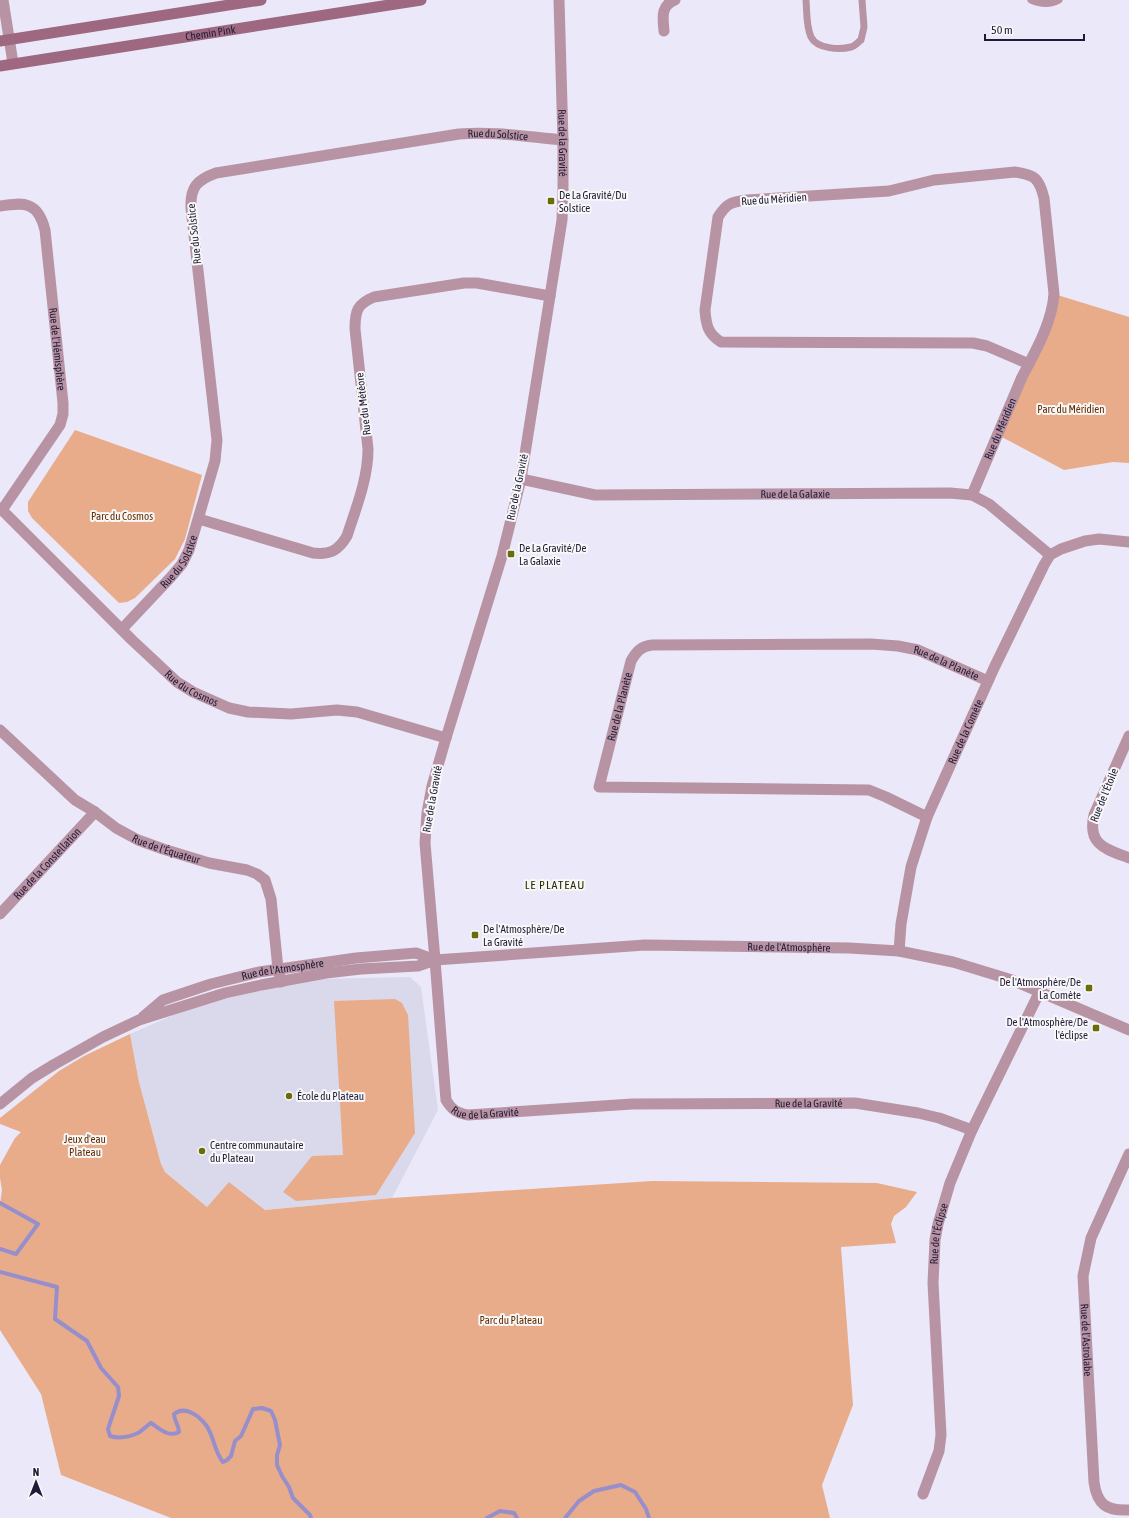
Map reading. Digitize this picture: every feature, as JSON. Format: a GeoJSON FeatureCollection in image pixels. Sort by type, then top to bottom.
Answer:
{"type":"FeatureCollection","features":[{"type":"Feature","properties":{"kind":"main road"},"geometry":{"type":"LineString","coordinates":[[5,40],[261,0]]}},
{"type":"Feature","properties":{"kind":"main road","name":"Chemin Pink"},"geometry":{"type":"LineString","coordinates":[[0,66],[421,0]]}},
{"type":"Feature","properties":{"kind":"street"},"geometry":{"type":"LineString","coordinates":[[3,0],[5,40],[13,64]]}},
{"type":"Feature","properties":{"kind":"street","name":"Rue de la Gravité"},"geometry":{"type":"LineString","coordinates":[[559,0],[564,195],[562,220],[521,479],[502,556],[446,738],[432,786],[427,813],[425,843],[444,1092],[446,1100],[451,1108],[458,1113],[468,1115],[632,1104],[855,1103],[918,1112],[972,1130]]}},
{"type":"Feature","properties":{"kind":"street"},"geometry":{"type":"LineString","coordinates":[[664,31],[662,13],[664,7],[675,0]]}},
{"type":"Feature","properties":{"kind":"street","name":"Rue du Solstice"},"geometry":{"type":"LineString","coordinates":[[122,629],[182,564],[189,550],[199,519],[215,461],[217,440],[190,208],[190,197],[194,186],[203,178],[216,173],[459,134],[477,132],[495,133],[563,140]]}},
{"type":"Feature","properties":{"kind":"street","name":"Rue du Méridien"},"geometry":{"type":"LineString","coordinates":[[972,495],[1029,364],[1049,318],[1053,305],[1054,294],[1044,198],[1041,187],[1036,179],[1027,174],[1015,172],[934,180],[889,191],[747,200],[729,203],[718,217],[705,310],[708,330],[721,342],[973,343],[987,346],[1029,364]]}},
{"type":"Feature","properties":{"kind":"street","name":"Rue de l'Hémisphère"},"geometry":{"type":"LineString","coordinates":[[0,206],[27,204],[37,210],[42,219],[45,230],[63,403],[60,425],[1,509]]}},
{"type":"Feature","properties":{"kind":"street","name":"Rue du Météore"},"geometry":{"type":"LineString","coordinates":[[199,519],[312,553],[323,554],[337,549],[343,544],[347,536],[366,473],[368,461],[368,449],[354,328],[358,307],[366,300],[374,297],[464,283],[477,283],[550,296]]}},
{"type":"Feature","properties":{"kind":"street","name":"Rue de la Galaxie"},"geometry":{"type":"LineString","coordinates":[[521,479],[595,495],[950,493],[972,495],[989,504],[1050,555]]}},
{"type":"Feature","properties":{"kind":"street","name":"Rue du Cosmos"},"geometry":{"type":"LineString","coordinates":[[1,509],[177,682],[193,692],[229,708],[248,712],[269,714],[291,714],[337,710],[357,712],[446,738]]}},
{"type":"Feature","properties":{"kind":"street"},"geometry":{"type":"LineString","coordinates":[[1050,555],[1061,549],[1085,541],[1099,540],[1129,542]]}},
{"type":"Feature","properties":{"kind":"street","name":"Rue de la Comète"},"geometry":{"type":"LineString","coordinates":[[899,951],[901,924],[911,867],[927,817],[988,681],[1050,555]]}},
{"type":"Feature","properties":{"kind":"street","name":"Rue de la Planète"},"geometry":{"type":"LineString","coordinates":[[927,817],[869,790],[599,787],[631,661],[636,653],[644,646],[652,645],[898,646],[918,650],[988,681]]}},
{"type":"Feature","properties":{"kind":"street","name":"Rue de l'Équateur"},"geometry":{"type":"LineString","coordinates":[[0,730],[75,800],[95,812],[116,828],[138,840],[208,863],[247,870],[257,874],[265,880],[271,899],[278,969],[281,982]]}},
{"type":"Feature","properties":{"kind":"street","name":"Rue de l'Étoile"},"geometry":{"type":"LineString","coordinates":[[1129,736],[1094,815],[1092,825],[1093,835],[1098,843],[1106,849],[1129,858]]}},
{"type":"Feature","properties":{"kind":"street","name":"Rue de la Constellation"},"geometry":{"type":"LineString","coordinates":[[0,914],[95,812]]}},
{"type":"Feature","properties":{"kind":"street","name":"Rue de l'Atmosphère"},"geometry":{"type":"LineString","coordinates":[[0,1104],[32,1078],[103,1037],[139,1020],[225,993],[326,973],[418,966],[435,960],[645,945],[766,946],[899,951],[924,955],[980,970],[1040,991],[1129,1030]]}},
{"type":"Feature","properties":{"kind":"street","name":"Rue de l'Atmosphère"},"geometry":{"type":"LineString","coordinates":[[139,1020],[163,1000],[211,984],[259,972],[356,958],[416,953],[435,960]]}},
{"type":"Feature","properties":{"kind":"street","name":"Rue de l'Éclipse"},"geometry":{"type":"LineString","coordinates":[[923,1494],[938,1451],[941,1435],[933,1283],[935,1240],[938,1224],[950,1183],[972,1130],[1040,991]]}},
{"type":"Feature","properties":{"kind":"street","name":"Rue de l'Astrolabe"},"geometry":{"type":"LineString","coordinates":[[1129,1154],[1091,1238],[1083,1276],[1095,1493],[1104,1505],[1112,1509],[1129,1510]]}},
{"type":"Feature","properties":{"kind":"lane"},"geometry":{"type":"LineString","coordinates":[[806,0],[807,20],[812,38],[820,45],[836,49],[852,47],[862,40],[864,27],[862,0]]}},
{"type":"Feature","properties":{"kind":"lane"},"geometry":{"type":"LineString","coordinates":[[1031,0],[1039,4],[1053,3],[1059,0]]}},
{"type":"Feature","properties":{"kind":"lane"},"geometry":{"type":"LineString","coordinates":[[259,972],[261,985]]}},
{"type":"Feature","properties":{"kind":"shaded area","name":"École du Plateau"},"geometry":{"type":"Polygon","coordinates":[[[410,977],[421,987],[438,1110],[392,1198],[265,1210],[229,1182],[207,1207],[165,1172],[161,1164],[139,1082],[130,1034],[192,1007],[278,985],[314,979],[410,977]]]}},
{"type":"Feature","properties":{"kind":"green space","name":"Parc du Méridien"},"geometry":{"type":"Polygon","coordinates":[[[1054,294],[1129,317],[1129,463],[1113,462],[1064,470],[998,435],[1054,294]]]}},
{"type":"Feature","properties":{"kind":"green space","name":"Parc du Cosmos"},"geometry":{"type":"Polygon","coordinates":[[[75,430],[202,475],[185,539],[175,559],[135,598],[127,602],[119,603],[32,518],[28,511],[28,502],[75,430]]]}},
{"type":"Feature","properties":{"kind":"green space"},"geometry":{"type":"Polygon","coordinates":[[[395,999],[402,1003],[408,1015],[415,1133],[376,1195],[296,1201],[283,1192],[312,1156],[343,1155],[334,1001],[395,999]]]}},
{"type":"Feature","properties":{"kind":"green space"},"geometry":{"type":"Polygon","coordinates":[[[130,1034],[139,1082],[161,1164],[165,1172],[207,1207],[229,1182],[265,1210],[392,1198],[652,1181],[877,1183],[917,1192],[906,1207],[894,1216],[891,1224],[896,1243],[841,1247],[853,1405],[822,1485],[830,1518],[171,1518],[61,1475],[41,1394],[0,1330],[0,1204],[2,1190],[0,1165],[15,1138],[21,1132],[0,1124],[0,1118],[59,1071],[84,1056],[130,1034]]]}},
{"type":"Feature","properties":{"kind":"waterway"},"geometry":{"type":"LineString","coordinates":[[0,1203],[38,1224],[16,1254],[0,1249]]}},
{"type":"Feature","properties":{"kind":"waterway"},"geometry":{"type":"LineString","coordinates":[[0,1272],[57,1287],[55,1319],[87,1341],[101,1368],[118,1387],[119,1396],[108,1429],[110,1436],[131,1436],[140,1432],[151,1423],[164,1432],[175,1434],[179,1432],[174,1414],[187,1411],[200,1418],[209,1429],[223,1462],[231,1456],[235,1441],[241,1436],[253,1409],[262,1408],[271,1411],[275,1420],[280,1445],[277,1455],[277,1465],[293,1498],[310,1515],[311,1518]]}},
{"type":"Feature","properties":{"kind":"waterway"},"geometry":{"type":"LineString","coordinates":[[565,1518],[579,1501],[594,1491],[621,1485],[635,1492],[646,1509],[649,1518]]}},
{"type":"Feature","properties":{"kind":"waterway"},"geometry":{"type":"LineString","coordinates":[[487,1518],[500,1511],[514,1513],[517,1518]]}},
{"type":"Feature","properties":{"kind":"place","name":"De La Gravité/Du Solstice"},"geometry":{"type":"Point","coordinates":[551,201]}},
{"type":"Feature","properties":{"kind":"place","name":"De La Gravité/De La Galaxie"},"geometry":{"type":"Point","coordinates":[511,554]}},
{"type":"Feature","properties":{"kind":"place","name":"De l'Atmosphère/De La Gravité"},"geometry":{"type":"Point","coordinates":[475,935]}},
{"type":"Feature","properties":{"kind":"place","name":"De l'Atmosphère/De La Comète"},"geometry":{"type":"Point","coordinates":[1089,988]}},
{"type":"Feature","properties":{"kind":"place","name":"De l'Atmosphère/De l'éclipse"},"geometry":{"type":"Point","coordinates":[1096,1028]}},
{"type":"Feature","properties":{"kind":"place","name":"École du Plateau"},"geometry":{"type":"Point","coordinates":[289,1096]}},
{"type":"Feature","properties":{"kind":"place","name":"Centre communautaire du Plateau"},"geometry":{"type":"Point","coordinates":[202,1151]}},
{"type":"Feature","properties":{"kind":"district","name":"LE PLATEAU"},"geometry":{"type":"Point","coordinates":[555,885]}},
{"type":"Feature","properties":{"kind":"park label","name":"Jeux d'eau Plateau"},"geometry":{"type":"Point","coordinates":[85,1145]}},
{"type":"Feature","properties":{"kind":"park label","name":"Parc du Plateau"},"geometry":{"type":"Point","coordinates":[511,1320]}}]}
